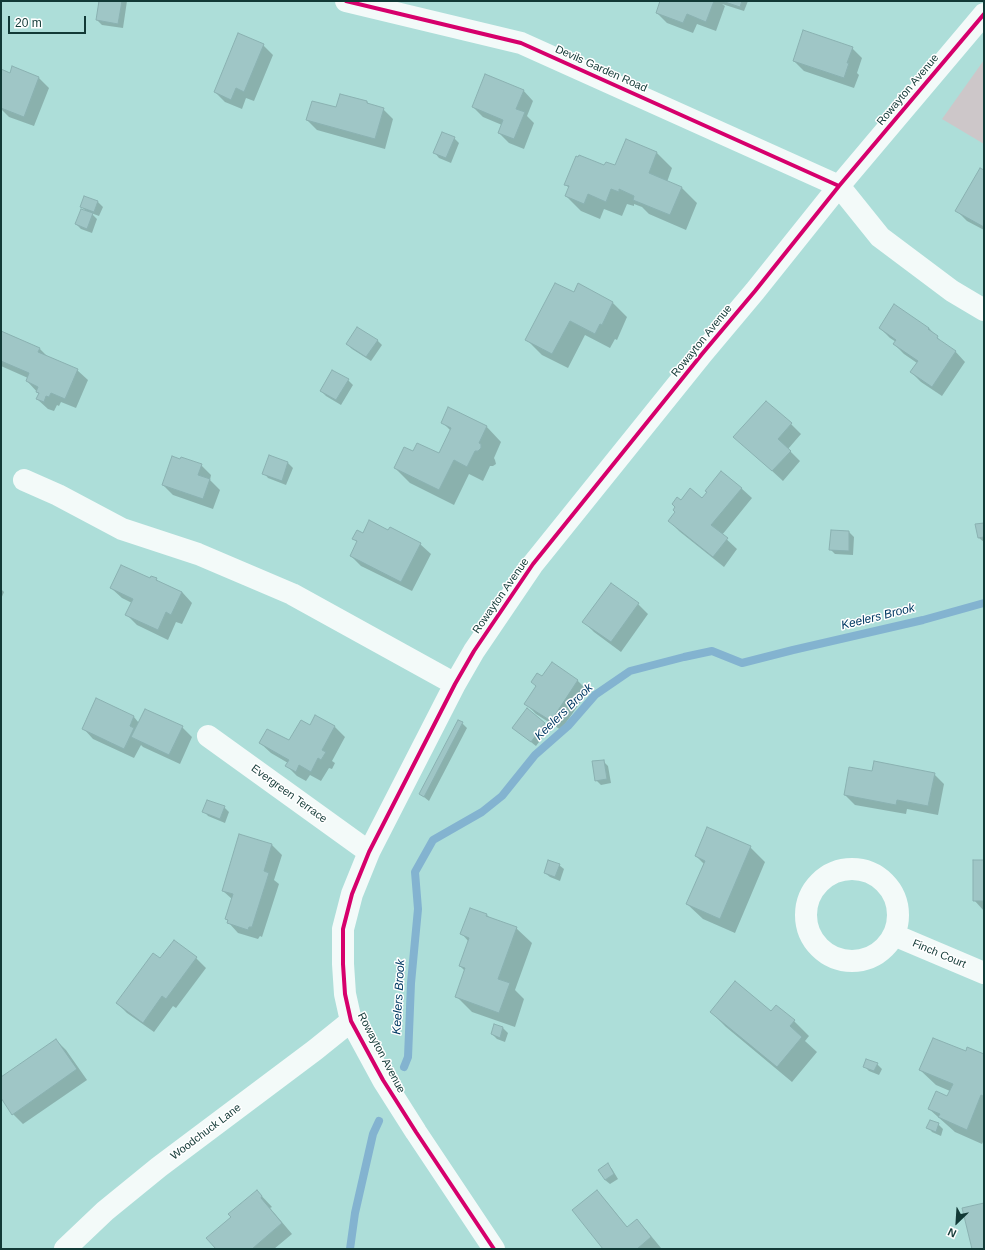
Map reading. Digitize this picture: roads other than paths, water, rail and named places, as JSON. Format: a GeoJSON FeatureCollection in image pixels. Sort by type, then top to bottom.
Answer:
{"type":"FeatureCollection","features":[{"type":"Feature","properties":{"kind":"street","name":"Devils Garden Road"},"geometry":{"type":"LineString","coordinates":[[346,1],[521,43],[839,186]]}},
{"type":"Feature","properties":{"kind":"street","name":"Rowayton Avenue"},"geometry":{"type":"LineString","coordinates":[[494,1249],[391,1093],[351,1021],[345,994],[343,928],[352,894],[370,852],[455,684],[474,651],[533,564],[839,186],[984,14]]}},
{"type":"Feature","properties":{"kind":"street"},"geometry":{"type":"LineString","coordinates":[[839,186],[880,237],[952,291],[984,310]]}},
{"type":"Feature","properties":{"kind":"street"},"geometry":{"type":"LineString","coordinates":[[24,480],[58,495],[122,529],[198,554],[292,594],[455,684]]}},
{"type":"Feature","properties":{"kind":"street","name":"Evergreen Terrace"},"geometry":{"type":"LineString","coordinates":[[208,736],[370,852]]}},
{"type":"Feature","properties":{"kind":"street"},"geometry":{"type":"LineString","coordinates":[[848,868],[864,870],[879,877],[890,889],[897,903],[898,919],[894,935],[884,948],[871,958],[855,962],[839,960],[824,953],[813,941],[806,926],[805,910],[810,895],[819,881],[832,872],[848,868]]}},
{"type":"Feature","properties":{"kind":"street","name":"Finch Court"},"geometry":{"type":"LineString","coordinates":[[894,935],[984,973]]}},
{"type":"Feature","properties":{"kind":"street","name":"Woodchuck Lane"},"geometry":{"type":"LineString","coordinates":[[66,1249],[105,1211],[159,1167],[351,1021]]}},
{"type":"Feature","properties":{"kind":"waterway","name":"Keelers Brook"},"geometry":{"type":"LineString","coordinates":[[404,1067],[408,1057],[411,983],[418,909],[415,872],[433,840],[482,812],[502,796],[535,755],[568,726],[595,695],[630,671],[684,657],[712,651],[742,663],[923,620],[984,603]]}},
{"type":"Feature","properties":{"kind":"waterway","name":"Keelers Brook"},"geometry":{"type":"LineString","coordinates":[[350,1249],[355,1213],[373,1134],[379,1121]]}}]}
